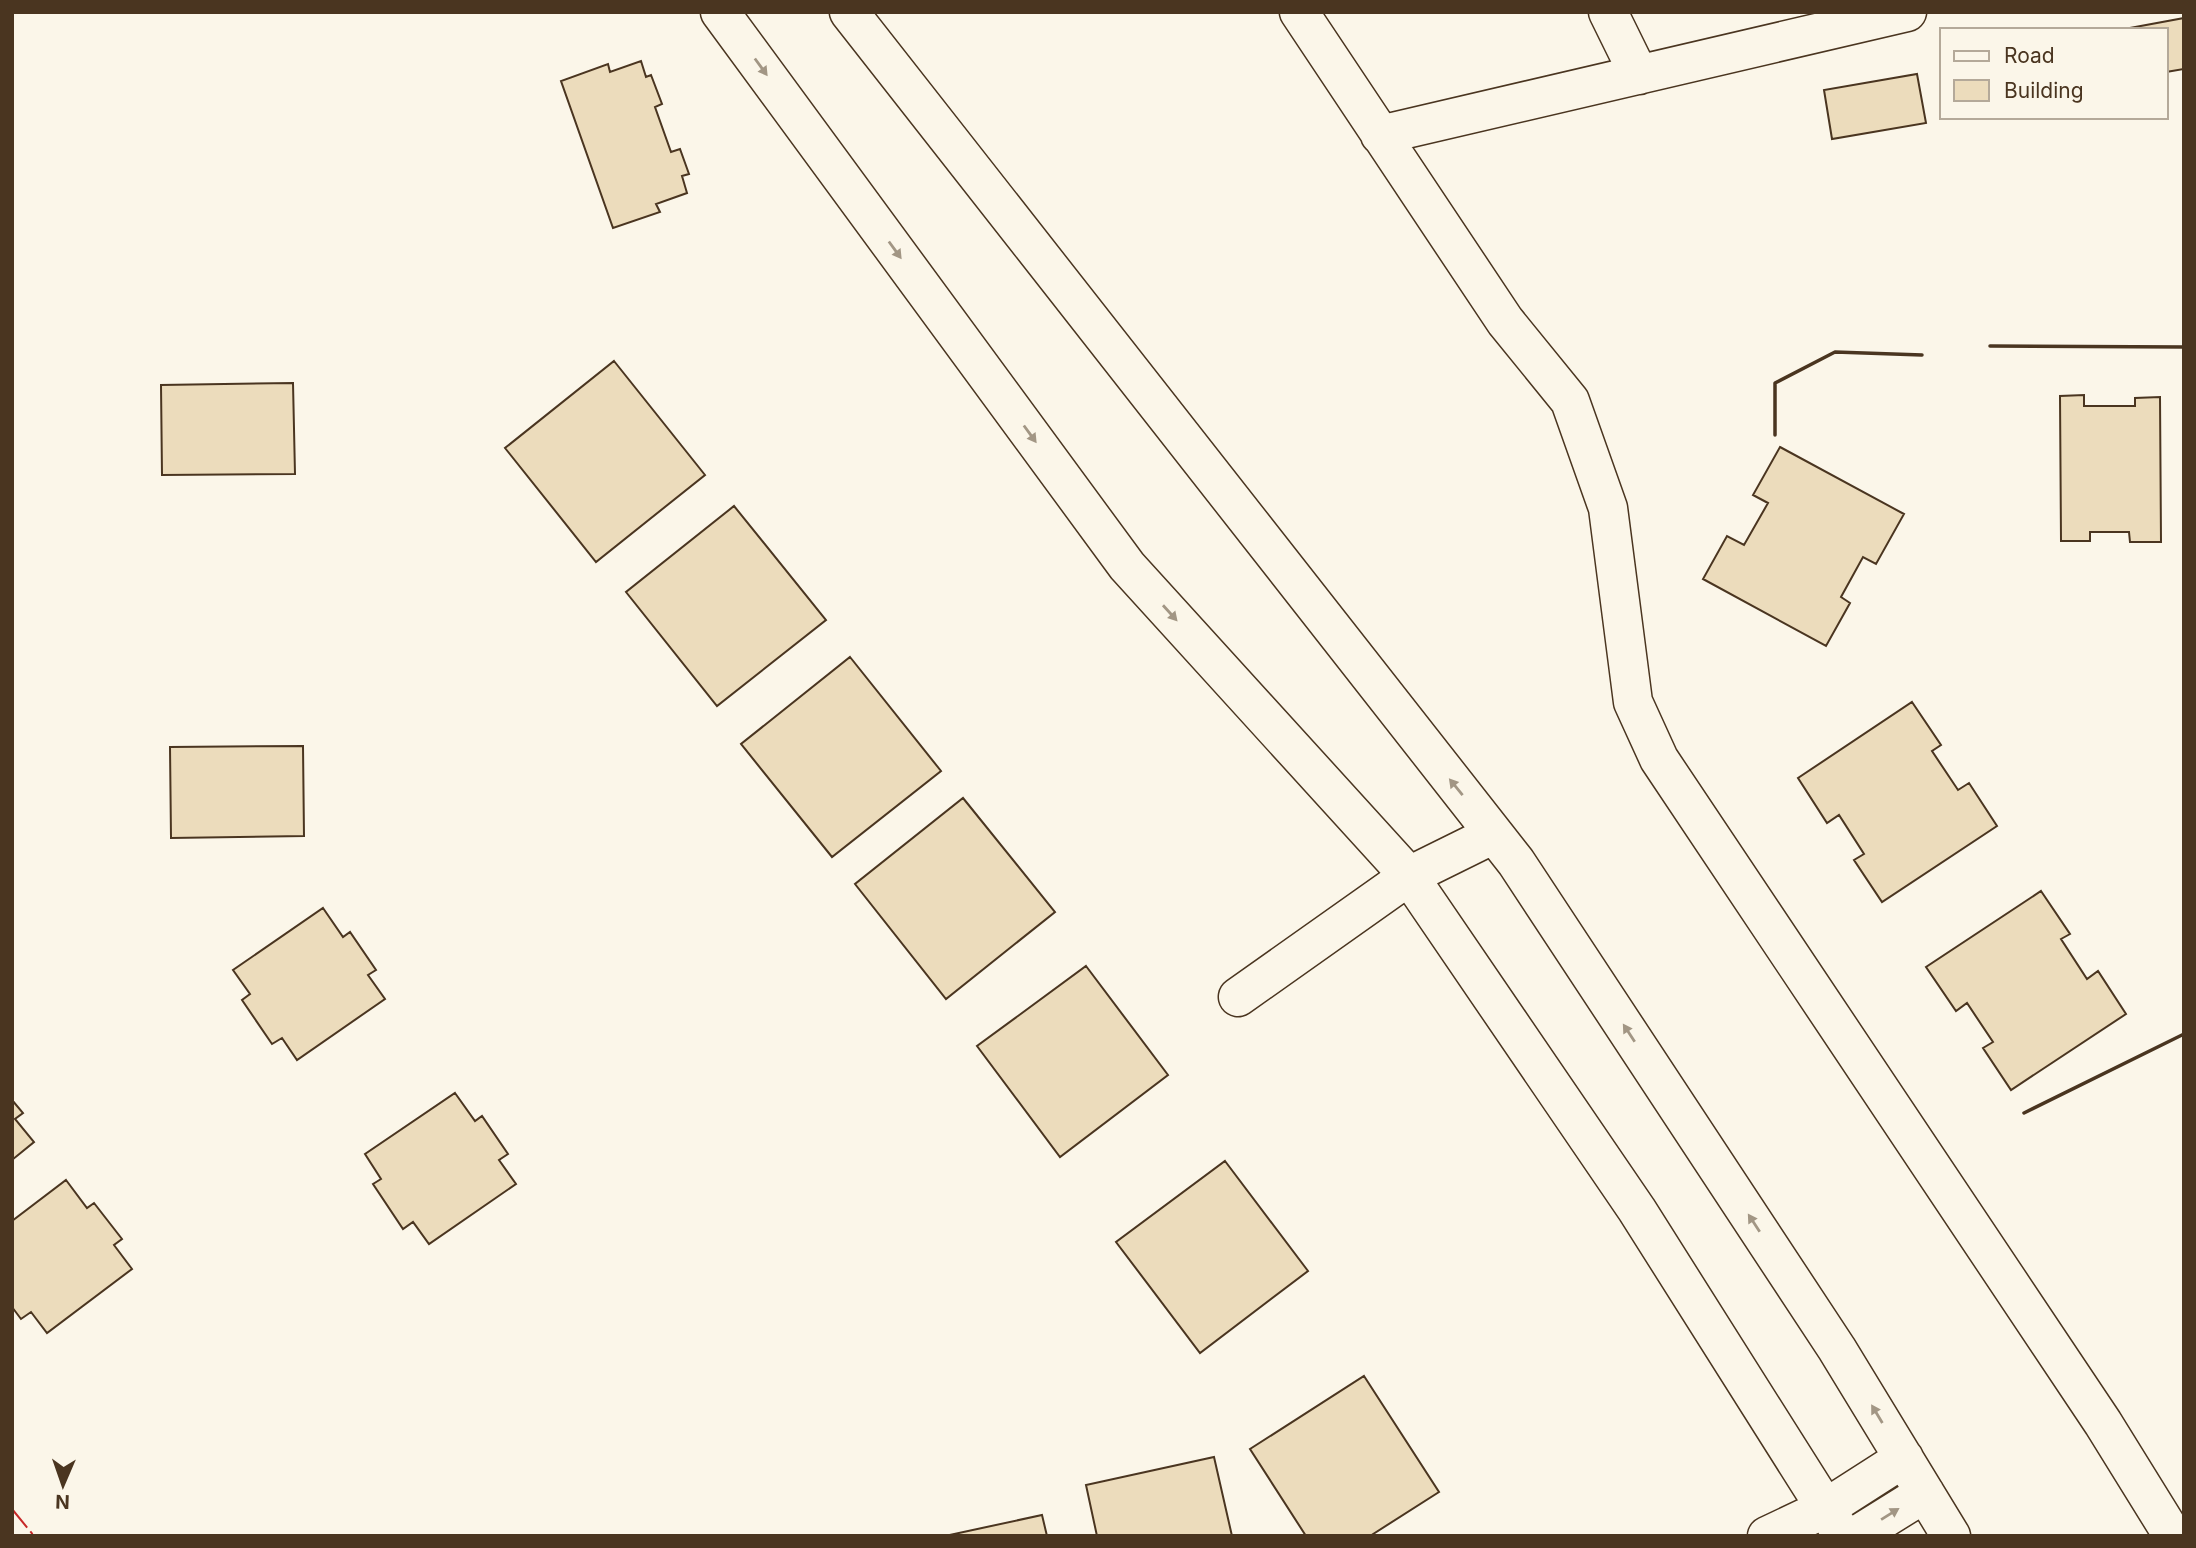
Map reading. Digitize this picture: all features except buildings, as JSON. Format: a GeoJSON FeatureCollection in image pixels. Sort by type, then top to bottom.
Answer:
{"type":"FeatureCollection","features":[{"type":"Feature","properties":{"kind":"street"},"geometry":{"type":"LineString","coordinates":[[720,12],[1127,566],[1409,876],[1637,1210],[1834,1522]]}},
{"type":"Feature","properties":{"kind":"street"},"geometry":{"type":"LineString","coordinates":[[849,12],[1516,862],[1822,1326],[1951,1536]]}},
{"type":"Feature","properties":{"kind":"street"},"geometry":{"type":"LineString","coordinates":[[1299,12],[1505,321],[1570,401],[1608,508],[1633,702],[1659,759],[2103,1423],[2173,1536]]}},
{"type":"Feature","properties":{"kind":"street"},"geometry":{"type":"LineString","coordinates":[[1608,12],[1639,75]]}},
{"type":"Feature","properties":{"kind":"street"},"geometry":{"type":"LineString","coordinates":[[1380,135],[1908,12]]}},
{"type":"Feature","properties":{"kind":"street"},"geometry":{"type":"LineString","coordinates":[[1238,997],[1409,876],[1494,834]]}},
{"type":"Feature","properties":{"kind":"street"},"geometry":{"type":"LineString","coordinates":[[1767,1536],[1834,1522],[1904,1458]]}},
{"type":"Feature","properties":{"kind":"street"},"geometry":{"type":"LineString","coordinates":[[1856,1536],[1925,1493]]}},
{"type":"Feature","properties":{"kind":"wall"},"geometry":{"type":"LineString","coordinates":[[1990,346],[2184,347]]}},
{"type":"Feature","properties":{"kind":"wall"},"geometry":{"type":"LineString","coordinates":[[1775,435],[1775,383],[1835,352],[1922,355]]}},
{"type":"Feature","properties":{"kind":"wall"},"geometry":{"type":"LineString","coordinates":[[2024,1113],[2184,1034]]}},
{"type":"Feature","properties":{"kind":"power"},"geometry":{"type":"LineString","coordinates":[[12,1509],[34,1536]]}}]}
